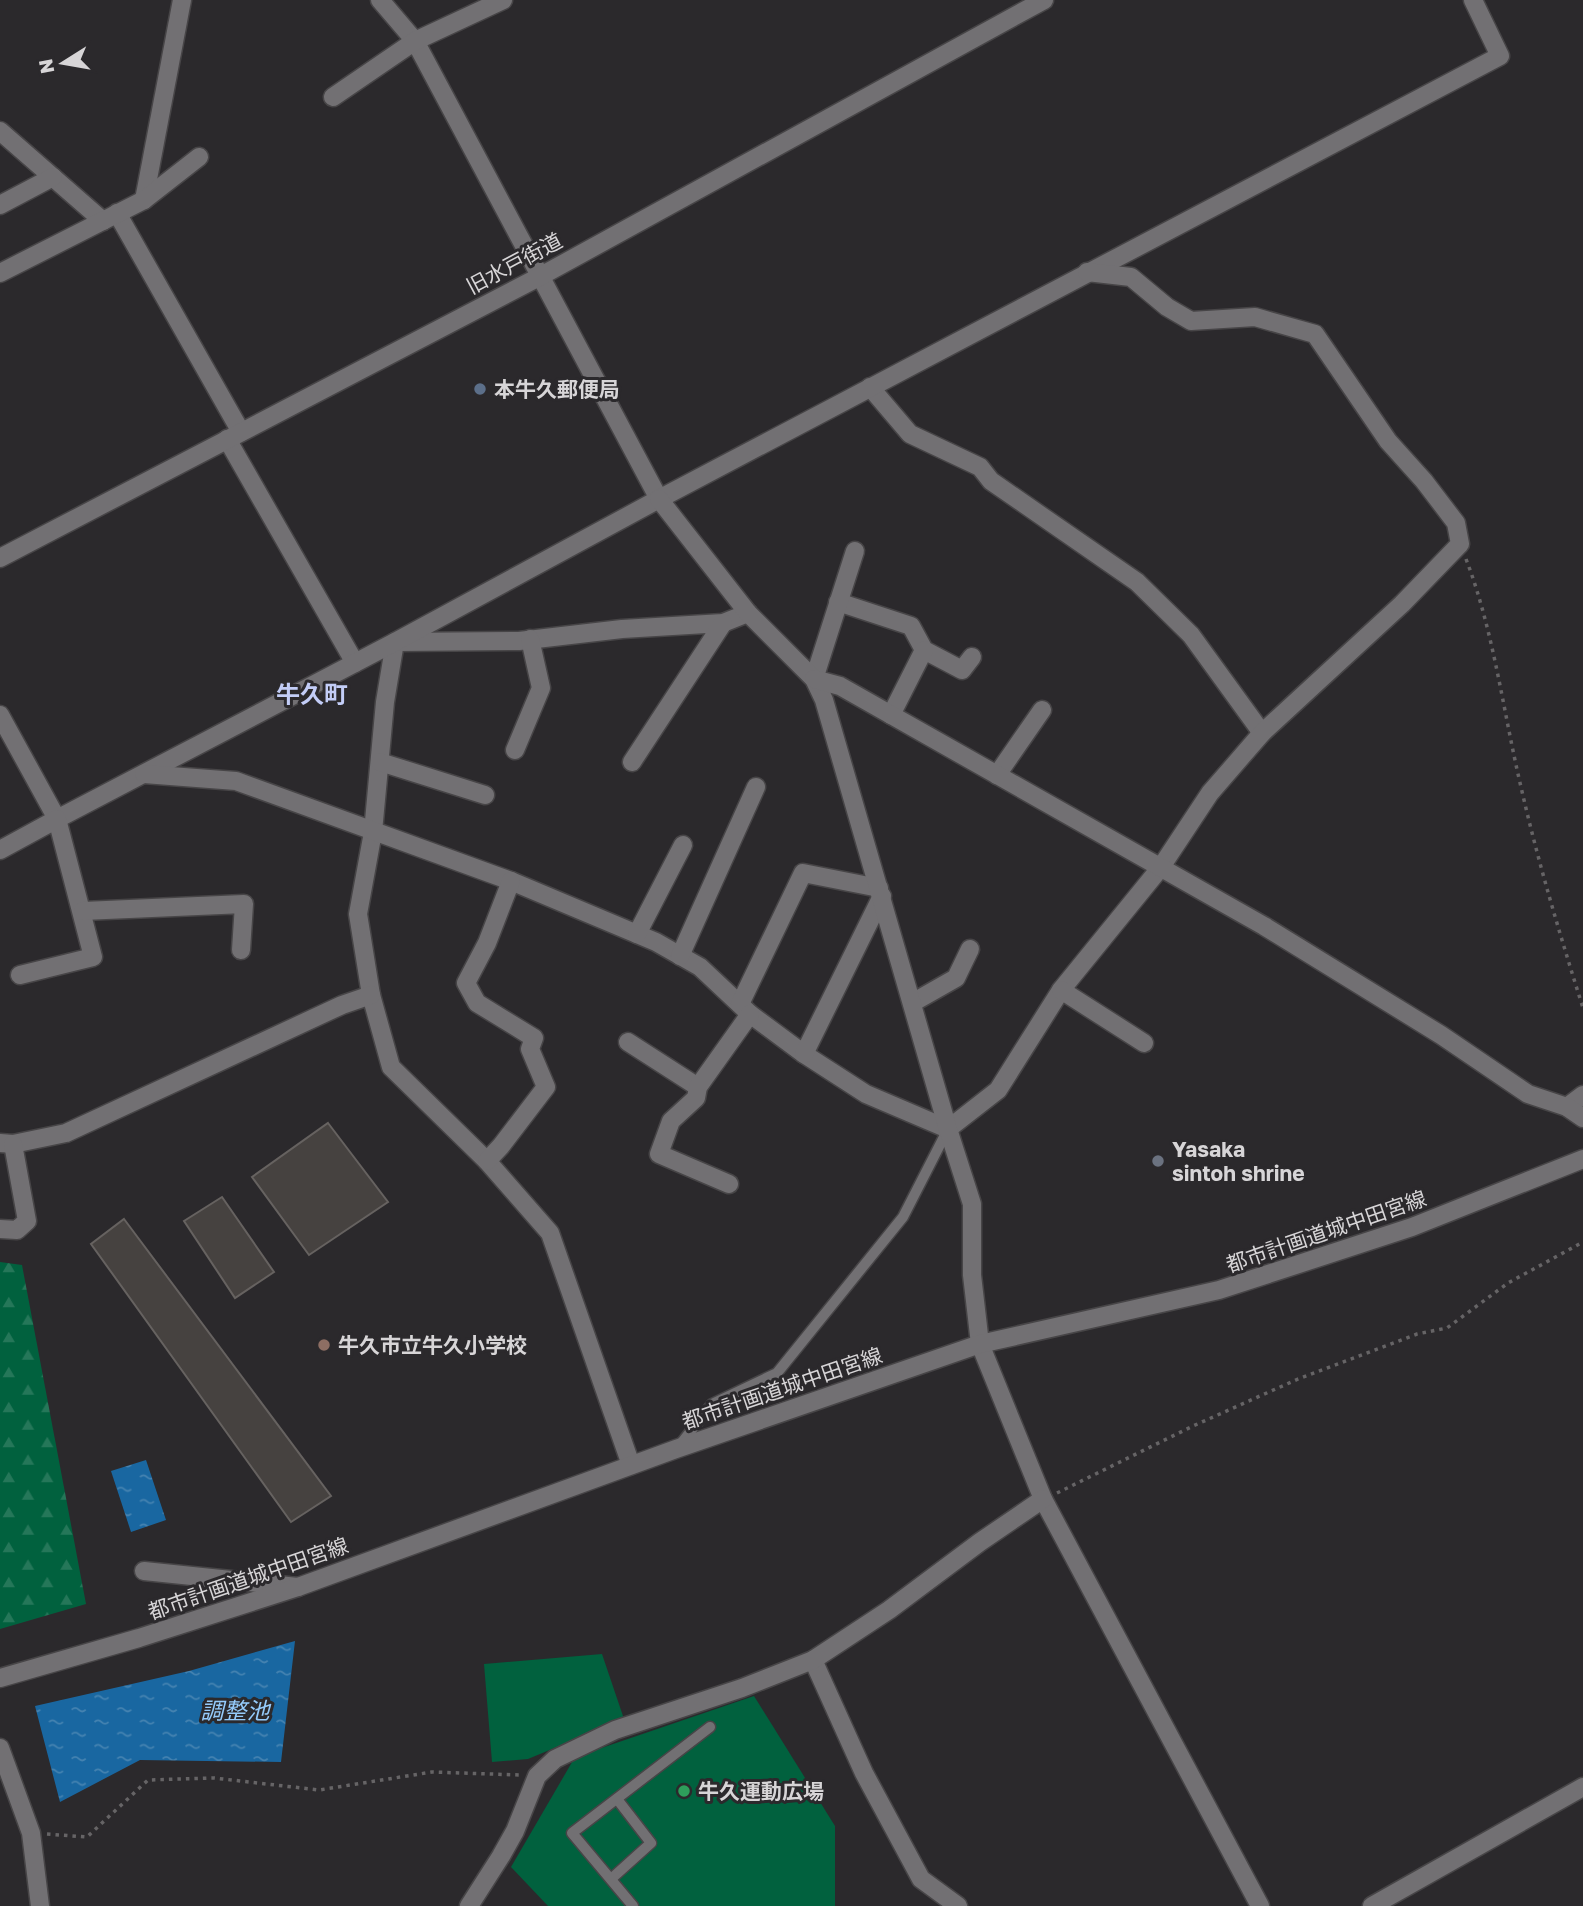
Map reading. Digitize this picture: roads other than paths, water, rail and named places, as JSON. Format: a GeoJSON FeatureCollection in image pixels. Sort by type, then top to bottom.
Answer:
{"type":"FeatureCollection","features":[{"type":"Feature","properties":{"kind":"street"},"geometry":{"type":"LineString","coordinates":[[144,200],[183,0]]}},
{"type":"Feature","properties":{"kind":"street"},"geometry":{"type":"LineString","coordinates":[[380,0],[415,41],[659,499],[748,613],[814,679],[824,700],[972,1204],[972,1275],[979,1344],[1043,1499],[1260,1906]]}},
{"type":"Feature","properties":{"kind":"street"},"geometry":{"type":"LineString","coordinates":[[333,97],[415,41],[503,0]]}},
{"type":"Feature","properties":{"kind":"street","name":"旧水戸街道"},"geometry":{"type":"LineString","coordinates":[[0,558],[539,276],[1044,0]]}},
{"type":"Feature","properties":{"kind":"street"},"geometry":{"type":"LineString","coordinates":[[0,850],[1087,272],[1500,56],[1473,0]]}},
{"type":"Feature","properties":{"kind":"street"},"geometry":{"type":"LineString","coordinates":[[0,131],[53,177],[110,217],[234,436],[355,663]]}},
{"type":"Feature","properties":{"kind":"street"},"geometry":{"type":"LineString","coordinates":[[0,273],[144,200],[200,157]]}},
{"type":"Feature","properties":{"kind":"street"},"geometry":{"type":"LineString","coordinates":[[0,205],[53,177]]}},
{"type":"Feature","properties":{"kind":"street"},"geometry":{"type":"LineString","coordinates":[[948,1129],[998,1090],[1061,990],[1161,867],[1210,793],[1262,733],[1402,604],[1461,544],[1457,523],[1388,441],[1315,334],[1255,317],[1191,321],[1167,307],[1131,277],[1087,272]]}},
{"type":"Feature","properties":{"kind":"street"},"geometry":{"type":"LineString","coordinates":[[870,387],[910,434],[980,467],[991,481],[1137,582],[1191,635],[1262,733]]}},
{"type":"Feature","properties":{"kind":"street"},"geometry":{"type":"LineString","coordinates":[[814,679],[855,551]]}},
{"type":"Feature","properties":{"kind":"street"},"geometry":{"type":"LineString","coordinates":[[838,602],[911,626],[924,650],[962,670],[972,657]]}},
{"type":"Feature","properties":{"kind":"street"},"geometry":{"type":"LineString","coordinates":[[395,642],[530,639],[622,629],[723,623],[748,613]]}},
{"type":"Feature","properties":{"kind":"street"},"geometry":{"type":"LineString","coordinates":[[632,762],[723,623]]}},
{"type":"Feature","properties":{"kind":"street"},"geometry":{"type":"LineString","coordinates":[[515,750],[541,688],[530,639]]}},
{"type":"Feature","properties":{"kind":"street"},"geometry":{"type":"LineString","coordinates":[[395,642],[373,832],[358,914],[371,995],[391,1067],[487,1161],[550,1233],[631,1465]]}},
{"type":"Feature","properties":{"kind":"street"},"geometry":{"type":"LineString","coordinates":[[891,715],[924,650]]}},
{"type":"Feature","properties":{"kind":"street"},"geometry":{"type":"LineString","coordinates":[[814,679],[839,686],[1161,867],[1430,1027],[1528,1094],[1567,1107],[1583,1118]]}},
{"type":"Feature","properties":{"kind":"street"},"geometry":{"type":"LineString","coordinates":[[997,775],[1042,710]]}},
{"type":"Feature","properties":{"kind":"street"},"geometry":{"type":"LineString","coordinates":[[0,715],[57,818],[93,957],[20,975]]}},
{"type":"Feature","properties":{"kind":"street"},"geometry":{"type":"LineString","coordinates":[[380,762],[485,795]]}},
{"type":"Feature","properties":{"kind":"street"},"geometry":{"type":"LineString","coordinates":[[144,774],[236,781],[511,881],[637,934],[700,967],[745,1009],[804,1054],[866,1094],[948,1129]]}},
{"type":"Feature","properties":{"kind":"street"},"geometry":{"type":"LineString","coordinates":[[680,956],[756,787]]}},
{"type":"Feature","properties":{"kind":"street"},"geometry":{"type":"LineString","coordinates":[[637,934],[683,845]]}},
{"type":"Feature","properties":{"kind":"street"},"geometry":{"type":"LineString","coordinates":[[729,1184],[659,1154],[671,1121],[696,1098],[698,1087],[745,1009],[803,873],[880,892]]}},
{"type":"Feature","properties":{"kind":"street"},"geometry":{"type":"LineString","coordinates":[[487,1161],[547,1087],[530,1049],[534,1038],[477,1003],[467,983],[487,943],[511,881]]}},
{"type":"Feature","properties":{"kind":"street"},"geometry":{"type":"LineString","coordinates":[[804,1054],[880,892]]}},
{"type":"Feature","properties":{"kind":"street"},"geometry":{"type":"LineString","coordinates":[[83,911],[244,904],[241,950]]}},
{"type":"Feature","properties":{"kind":"street"},"geometry":{"type":"LineString","coordinates":[[912,1003],[956,978],[970,949]]}},
{"type":"Feature","properties":{"kind":"street"},"geometry":{"type":"LineString","coordinates":[[1061,990],[1144,1043]]}},
{"type":"Feature","properties":{"kind":"street"},"geometry":{"type":"LineString","coordinates":[[0,1229],[16,1230],[27,1221],[7,1143],[66,1133],[342,1005],[371,995]]}},
{"type":"Feature","properties":{"kind":"street"},"geometry":{"type":"LineString","coordinates":[[628,1042],[698,1087]]}},
{"type":"Feature","properties":{"kind":"street"},"geometry":{"type":"LineString","coordinates":[[1567,1107],[1583,1096]]}},
{"type":"Feature","properties":{"kind":"street","name":"都市計画道城中田宮線"},"geometry":{"type":"LineString","coordinates":[[0,1678],[139,1638],[298,1587],[631,1465],[979,1344],[1219,1290],[1412,1227],[1583,1159]]}},
{"type":"Feature","properties":{"kind":"street"},"geometry":{"type":"LineString","coordinates":[[469,1906],[510,1839],[537,1776],[555,1759],[615,1730],[742,1688],[813,1660],[889,1610],[1043,1499]]}},
{"type":"Feature","properties":{"kind":"street"},"geometry":{"type":"LineString","coordinates":[[145,1571],[298,1587]]}},
{"type":"Feature","properties":{"kind":"street"},"geometry":{"type":"LineString","coordinates":[[813,1660],[864,1773],[921,1879],[958,1906]]}},
{"type":"Feature","properties":{"kind":"street"},"geometry":{"type":"LineString","coordinates":[[0,1748],[31,1833],[40,1906]]}},
{"type":"Feature","properties":{"kind":"street"},"geometry":{"type":"LineString","coordinates":[[1372,1906],[1583,1787]]}},
{"type":"Feature","properties":{"kind":"lane"},"geometry":{"type":"LineString","coordinates":[[676,1449],[712,1404],[778,1373],[903,1217],[948,1129]]}},
{"type":"Feature","properties":{"kind":"lane"},"geometry":{"type":"LineString","coordinates":[[633,1906],[572,1833],[710,1727]]}},
{"type":"Feature","properties":{"kind":"lane"},"geometry":{"type":"LineString","coordinates":[[611,1879],[652,1843],[617,1799]]}},
{"type":"Feature","properties":{"kind":"water"},"geometry":{"type":"Polygon","coordinates":[[[146,1460],[166,1520],[131,1532],[111,1471],[146,1460]]]}},
{"type":"Feature","properties":{"kind":"water","name":"調整池"},"geometry":{"type":"Polygon","coordinates":[[[295,1641],[281,1762],[140,1760],[60,1802],[35,1706],[189,1671],[295,1641]]]}},
{"type":"Feature","properties":{"kind":"place","name":"本牛久郵便局"},"geometry":{"type":"Point","coordinates":[480,389]}},
{"type":"Feature","properties":{"kind":"place","name":"Yasaka sintoh shrine"},"geometry":{"type":"Point","coordinates":[1158,1161]}},
{"type":"Feature","properties":{"kind":"place","name":"牛久市立牛久小学校"},"geometry":{"type":"Point","coordinates":[324,1345]}},
{"type":"Feature","properties":{"kind":"place","name":"牛久運動広場"},"geometry":{"type":"Point","coordinates":[684,1791]}},
{"type":"Feature","properties":{"kind":"district","name":"牛久町"},"geometry":{"type":"Point","coordinates":[312,693]}}]}
